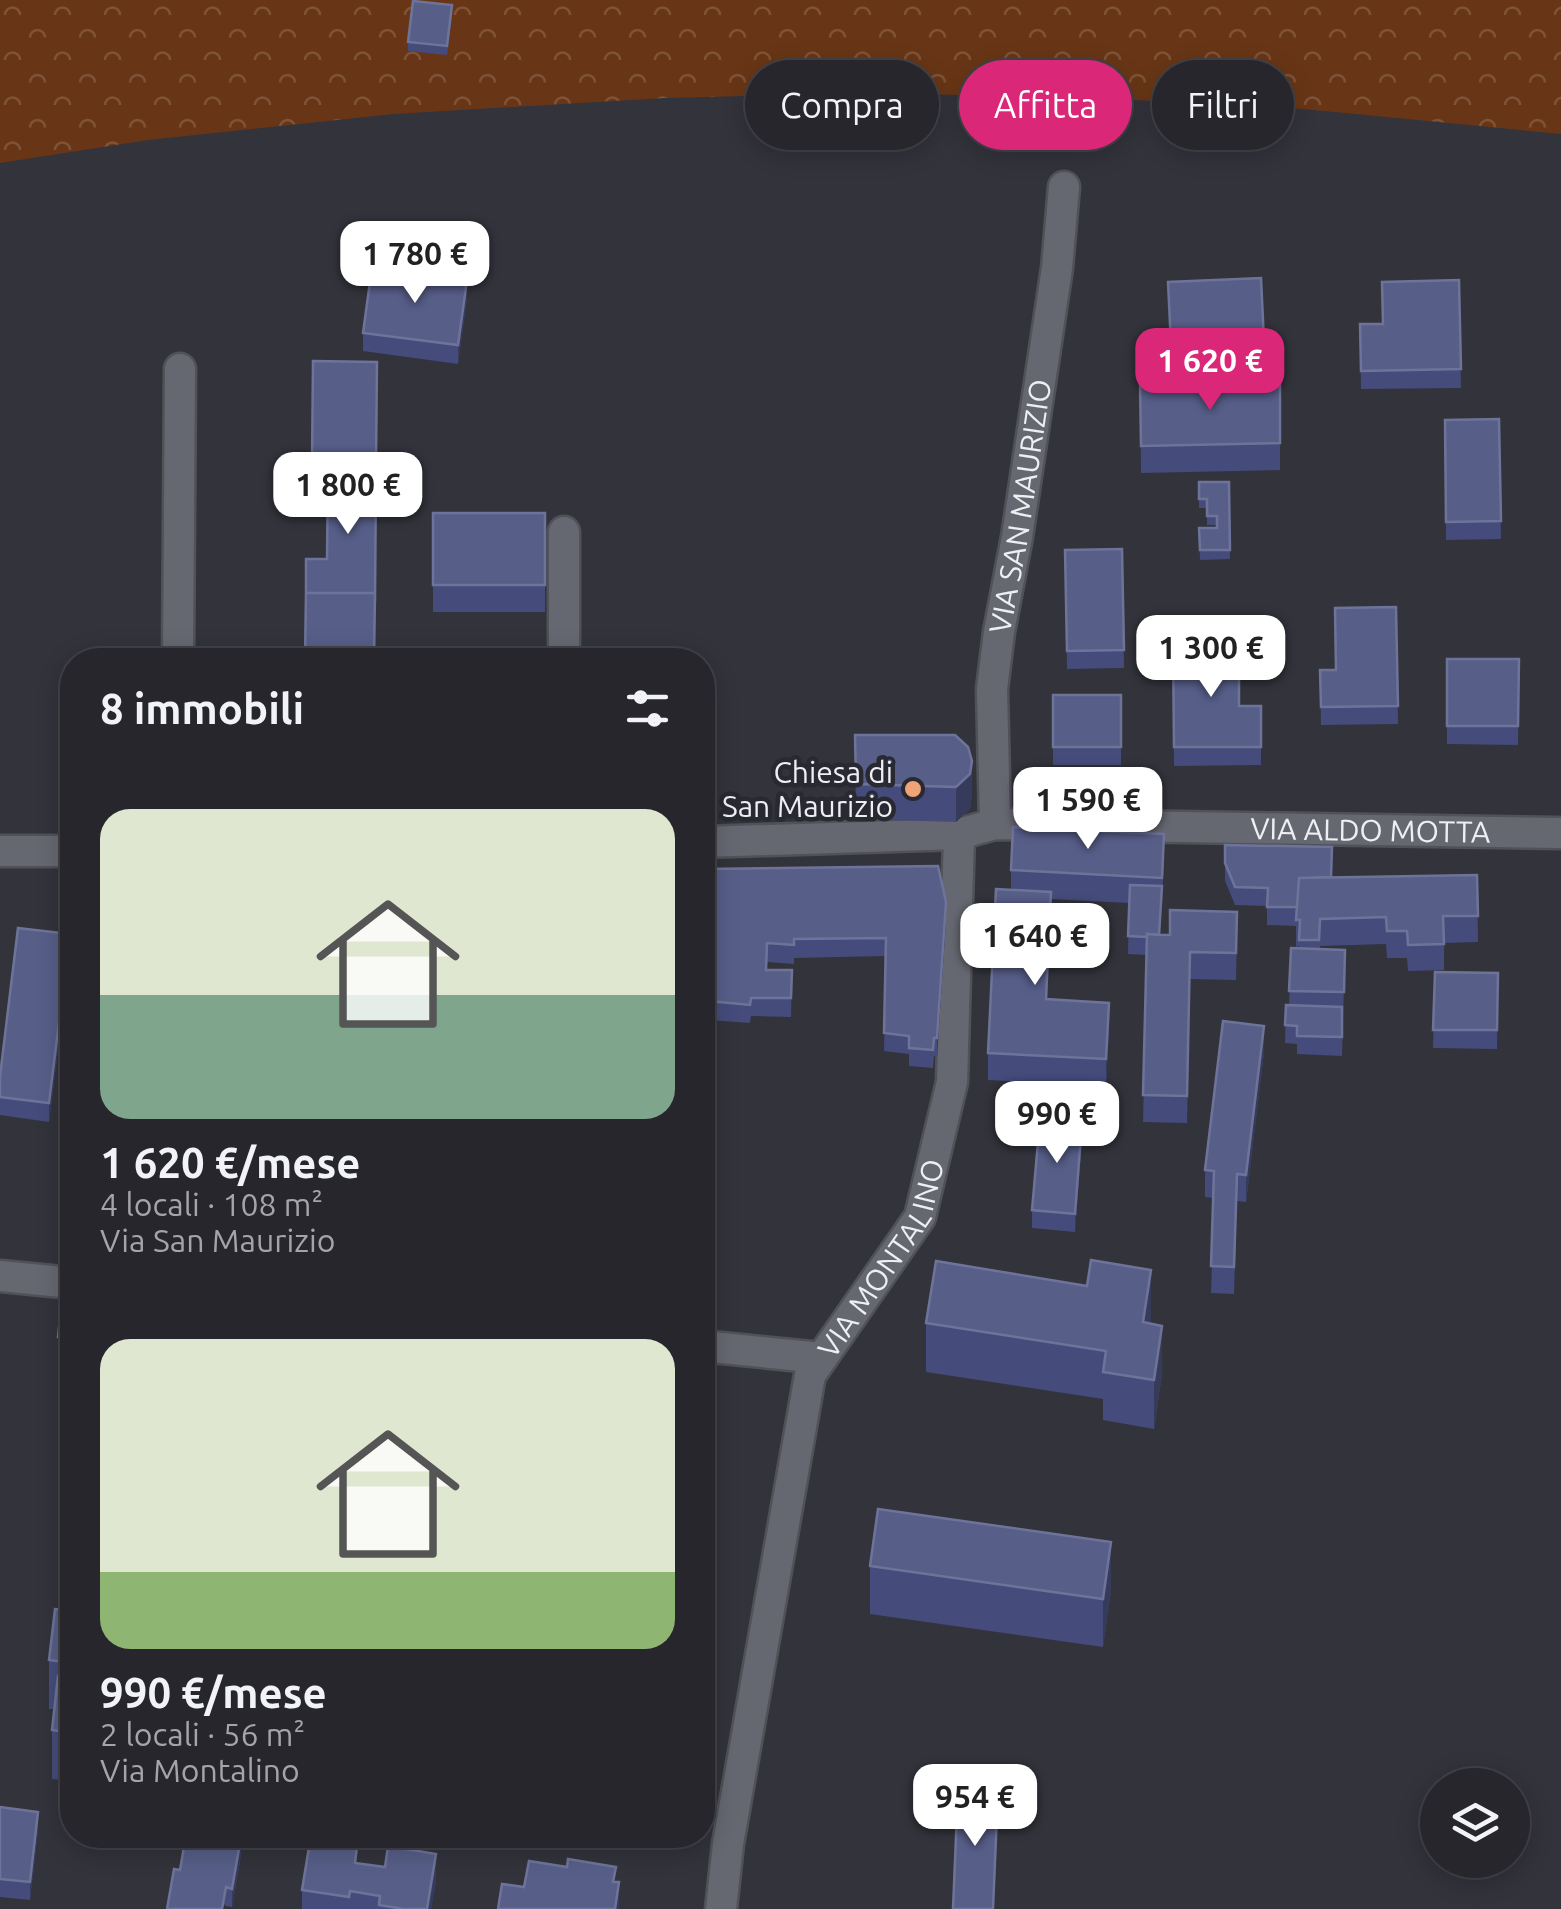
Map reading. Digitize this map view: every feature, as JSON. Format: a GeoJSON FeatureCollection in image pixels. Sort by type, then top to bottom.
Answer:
{"type":"FeatureCollection","features":[{"type":"Feature","properties":{"kind":"street","name":"VIA SAN MAURIZIO"},"geometry":{"type":"LineString","coordinates":[[995,824],[992,689],[1058,268],[1064,187]]}},
{"type":"Feature","properties":{"kind":"street"},"geometry":{"type":"LineString","coordinates":[[178,648],[180,368]]}},
{"type":"Feature","properties":{"kind":"street"},"geometry":{"type":"LineString","coordinates":[[564,532],[564,648]]}},
{"type":"Feature","properties":{"kind":"street","name":"VIA ALDO MOTTA"},"geometry":{"type":"LineString","coordinates":[[715,842],[959,834],[995,824],[1561,832]]}},
{"type":"Feature","properties":{"kind":"street","name":"VIA MONTALINO"},"geometry":{"type":"LineString","coordinates":[[721,1909],[728,1844],[810,1374],[920,1217],[952,1082],[959,834]]}},
{"type":"Feature","properties":{"kind":"street"},"geometry":{"type":"LineString","coordinates":[[0,851],[60,851]]}},
{"type":"Feature","properties":{"kind":"street"},"geometry":{"type":"LineString","coordinates":[[0,1276],[60,1282]]}},
{"type":"Feature","properties":{"kind":"street"},"geometry":{"type":"LineString","coordinates":[[715,1346],[830,1345]]}},
{"type":"Feature","properties":{"kind":"green space"},"geometry":{"type":"Polygon","coordinates":[[[0,0],[1561,0],[1561,134],[1294,108],[1294,60],[1152,60],[1152,101],[1132,100],[1132,60],[959,60],[959,95],[939,94],[939,60],[745,60],[745,96],[393,114],[148,140],[0,163],[0,0]]]}},
{"type":"Feature","properties":{"kind":"building"},"geometry":{"type":"Polygon","coordinates":[[[413,1],[452,5],[447,46],[408,42],[413,1]]]}},
{"type":"Feature","properties":{"kind":"building"},"geometry":{"type":"Polygon","coordinates":[[[372,267],[467,280],[458,345],[363,333],[372,267]]]}},
{"type":"Feature","properties":{"kind":"building"},"geometry":{"type":"Polygon","coordinates":[[[1261,278],[1264,341],[1171,345],[1168,282],[1261,278]]]}},
{"type":"Feature","properties":{"kind":"building"},"geometry":{"type":"Polygon","coordinates":[[[1459,280],[1461,369],[1361,371],[1360,324],[1383,324],[1382,282],[1459,280]]]}},
{"type":"Feature","properties":{"kind":"building"},"geometry":{"type":"Polygon","coordinates":[[[313,361],[377,362],[376,464],[312,463],[313,361]]]}},
{"type":"Feature","properties":{"kind":"building"},"geometry":{"type":"Polygon","coordinates":[[[1280,382],[1280,443],[1141,446],[1140,383],[1280,382]]]}},
{"type":"Feature","properties":{"kind":"building"},"geometry":{"type":"Polygon","coordinates":[[[1499,419],[1501,521],[1446,522],[1445,420],[1499,419]]]}},
{"type":"Feature","properties":{"kind":"building"},"geometry":{"type":"Polygon","coordinates":[[[328,472],[376,472],[375,602],[375,593],[306,593],[306,559],[327,559],[328,472]]]}},
{"type":"Feature","properties":{"kind":"building"},"geometry":{"type":"Polygon","coordinates":[[[1199,482],[1229,482],[1230,550],[1200,550],[1199,528],[1217,528],[1217,516],[1207,516],[1207,499],[1199,499],[1199,482]]]}},
{"type":"Feature","properties":{"kind":"building"},"geometry":{"type":"Polygon","coordinates":[[[433,513],[545,513],[545,585],[433,585],[433,513]]]}},
{"type":"Feature","properties":{"kind":"building"},"geometry":{"type":"Polygon","coordinates":[[[1122,549],[1124,650],[1067,651],[1065,550],[1122,549]]]}},
{"type":"Feature","properties":{"kind":"building"},"geometry":{"type":"Polygon","coordinates":[[[306,593],[375,593],[374,648],[305,648],[306,593]]]}},
{"type":"Feature","properties":{"kind":"building"},"geometry":{"type":"Polygon","coordinates":[[[1396,607],[1398,706],[1321,707],[1320,670],[1336,670],[1335,608],[1396,607]]]}},
{"type":"Feature","properties":{"kind":"building"},"geometry":{"type":"Polygon","coordinates":[[[1173,646],[1239,646],[1239,706],[1261,706],[1261,747],[1174,747],[1173,646]]]}},
{"type":"Feature","properties":{"kind":"building"},"geometry":{"type":"Polygon","coordinates":[[[1447,659],[1519,659],[1518,726],[1447,726],[1447,659]]]}},
{"type":"Feature","properties":{"kind":"building"},"geometry":{"type":"Polygon","coordinates":[[[1053,695],[1121,695],[1121,747],[1053,747],[1053,695]]]}},
{"type":"Feature","properties":{"kind":"building"},"geometry":{"type":"Polygon","coordinates":[[[855,735],[955,735],[968,747],[970,774],[956,787],[856,784],[855,735]]]}},
{"type":"Feature","properties":{"kind":"building"},"geometry":{"type":"Polygon","coordinates":[[[1013,827],[1164,834],[1162,878],[1011,870],[1013,827]]]}},
{"type":"Feature","properties":{"kind":"building"},"geometry":{"type":"Polygon","coordinates":[[[1225,845],[1332,847],[1331,877],[1299,878],[1297,907],[1267,907],[1268,888],[1235,887],[1225,863],[1225,845]]]}},
{"type":"Feature","properties":{"kind":"building"},"geometry":{"type":"Polygon","coordinates":[[[938,866],[946,902],[933,1050],[909,1048],[909,1036],[884,1033],[886,938],[794,939],[794,945],[767,943],[766,970],[792,970],[791,998],[751,998],[750,1005],[715,1002],[715,869],[938,866]]]}},
{"type":"Feature","properties":{"kind":"building"},"geometry":{"type":"Polygon","coordinates":[[[1477,875],[1478,916],[1443,916],[1444,944],[1408,945],[1407,931],[1387,931],[1386,917],[1320,919],[1319,940],[1299,940],[1299,878],[1477,875]]]}},
{"type":"Feature","properties":{"kind":"building"},"geometry":{"type":"Polygon","coordinates":[[[1130,885],[1162,886],[1159,935],[1128,936],[1130,885]]]}},
{"type":"Feature","properties":{"kind":"building"},"geometry":{"type":"Polygon","coordinates":[[[996,889],[1051,892],[1046,999],[1109,1003],[1106,1059],[988,1053],[996,889]]]}},
{"type":"Feature","properties":{"kind":"building"},"geometry":{"type":"Polygon","coordinates":[[[1170,910],[1237,912],[1236,953],[1190,952],[1187,1096],[1143,1095],[1147,934],[1170,935],[1170,910]]]}},
{"type":"Feature","properties":{"kind":"building"},"geometry":{"type":"Polygon","coordinates":[[[18,928],[60,933],[60,1014],[49,1103],[0,1097],[18,928]]]}},
{"type":"Feature","properties":{"kind":"building"},"geometry":{"type":"Polygon","coordinates":[[[1291,948],[1345,950],[1344,992],[1289,991],[1291,948]]]}},
{"type":"Feature","properties":{"kind":"building"},"geometry":{"type":"Polygon","coordinates":[[[1435,972],[1498,973],[1497,1030],[1433,1030],[1435,972]]]}},
{"type":"Feature","properties":{"kind":"building"},"geometry":{"type":"Polygon","coordinates":[[[1286,1005],[1342,1007],[1342,1037],[1297,1036],[1297,1026],[1285,1025],[1286,1005]]]}},
{"type":"Feature","properties":{"kind":"building"},"geometry":{"type":"Polygon","coordinates":[[[1223,1021],[1264,1026],[1246,1175],[1237,1174],[1234,1267],[1211,1266],[1214,1171],[1205,1170],[1223,1021]]]}},
{"type":"Feature","properties":{"kind":"building"},"geometry":{"type":"Polygon","coordinates":[[[1040,1119],[1082,1122],[1075,1214],[1032,1210],[1040,1119]]]}},
{"type":"Feature","properties":{"kind":"building"},"geometry":{"type":"Polygon","coordinates":[[[1091,1260],[1151,1270],[1143,1322],[1162,1326],[1154,1380],[1103,1372],[1106,1351],[926,1323],[936,1261],[1087,1286],[1091,1260]]]}},
{"type":"Feature","properties":{"kind":"building"},"geometry":{"type":"Polygon","coordinates":[[[878,1509],[1111,1542],[1103,1599],[870,1566],[878,1509]]]}},
{"type":"Feature","properties":{"kind":"building"},"geometry":{"type":"Polygon","coordinates":[[[55,1609],[60,1609],[60,1661],[49,1660],[55,1609]]]}},
{"type":"Feature","properties":{"kind":"building"},"geometry":{"type":"Polygon","coordinates":[[[58,1676],[60,1731],[52,1730],[58,1676]]]}},
{"type":"Feature","properties":{"kind":"building"},"geometry":{"type":"Polygon","coordinates":[[[958,1789],[998,1790],[993,1909],[953,1909],[958,1789]]]}},
{"type":"Feature","properties":{"kind":"building"},"geometry":{"type":"Polygon","coordinates":[[[0,1807],[38,1812],[30,1882],[0,1879],[0,1807]]]}},
{"type":"Feature","properties":{"kind":"building"},"geometry":{"type":"Polygon","coordinates":[[[184,1848],[239,1848],[232,1889],[226,1887],[222,1909],[167,1909],[174,1869],[180,1870],[184,1848]]]}},
{"type":"Feature","properties":{"kind":"building"},"geometry":{"type":"Polygon","coordinates":[[[309,1848],[357,1848],[355,1863],[385,1867],[388,1848],[436,1854],[427,1909],[379,1905],[380,1896],[350,1891],[349,1897],[302,1890],[309,1848]]]}},
{"type":"Feature","properties":{"kind":"building"},"geometry":{"type":"Polygon","coordinates":[[[568,1859],[616,1867],[613,1882],[619,1882],[615,1909],[498,1909],[502,1884],[524,1887],[529,1861],[567,1867],[568,1859]]]}},
{"type":"Feature","properties":{"kind":"place","name":"Chiesa di San Maurizio"},"geometry":{"type":"Point","coordinates":[913,789]}}]}
